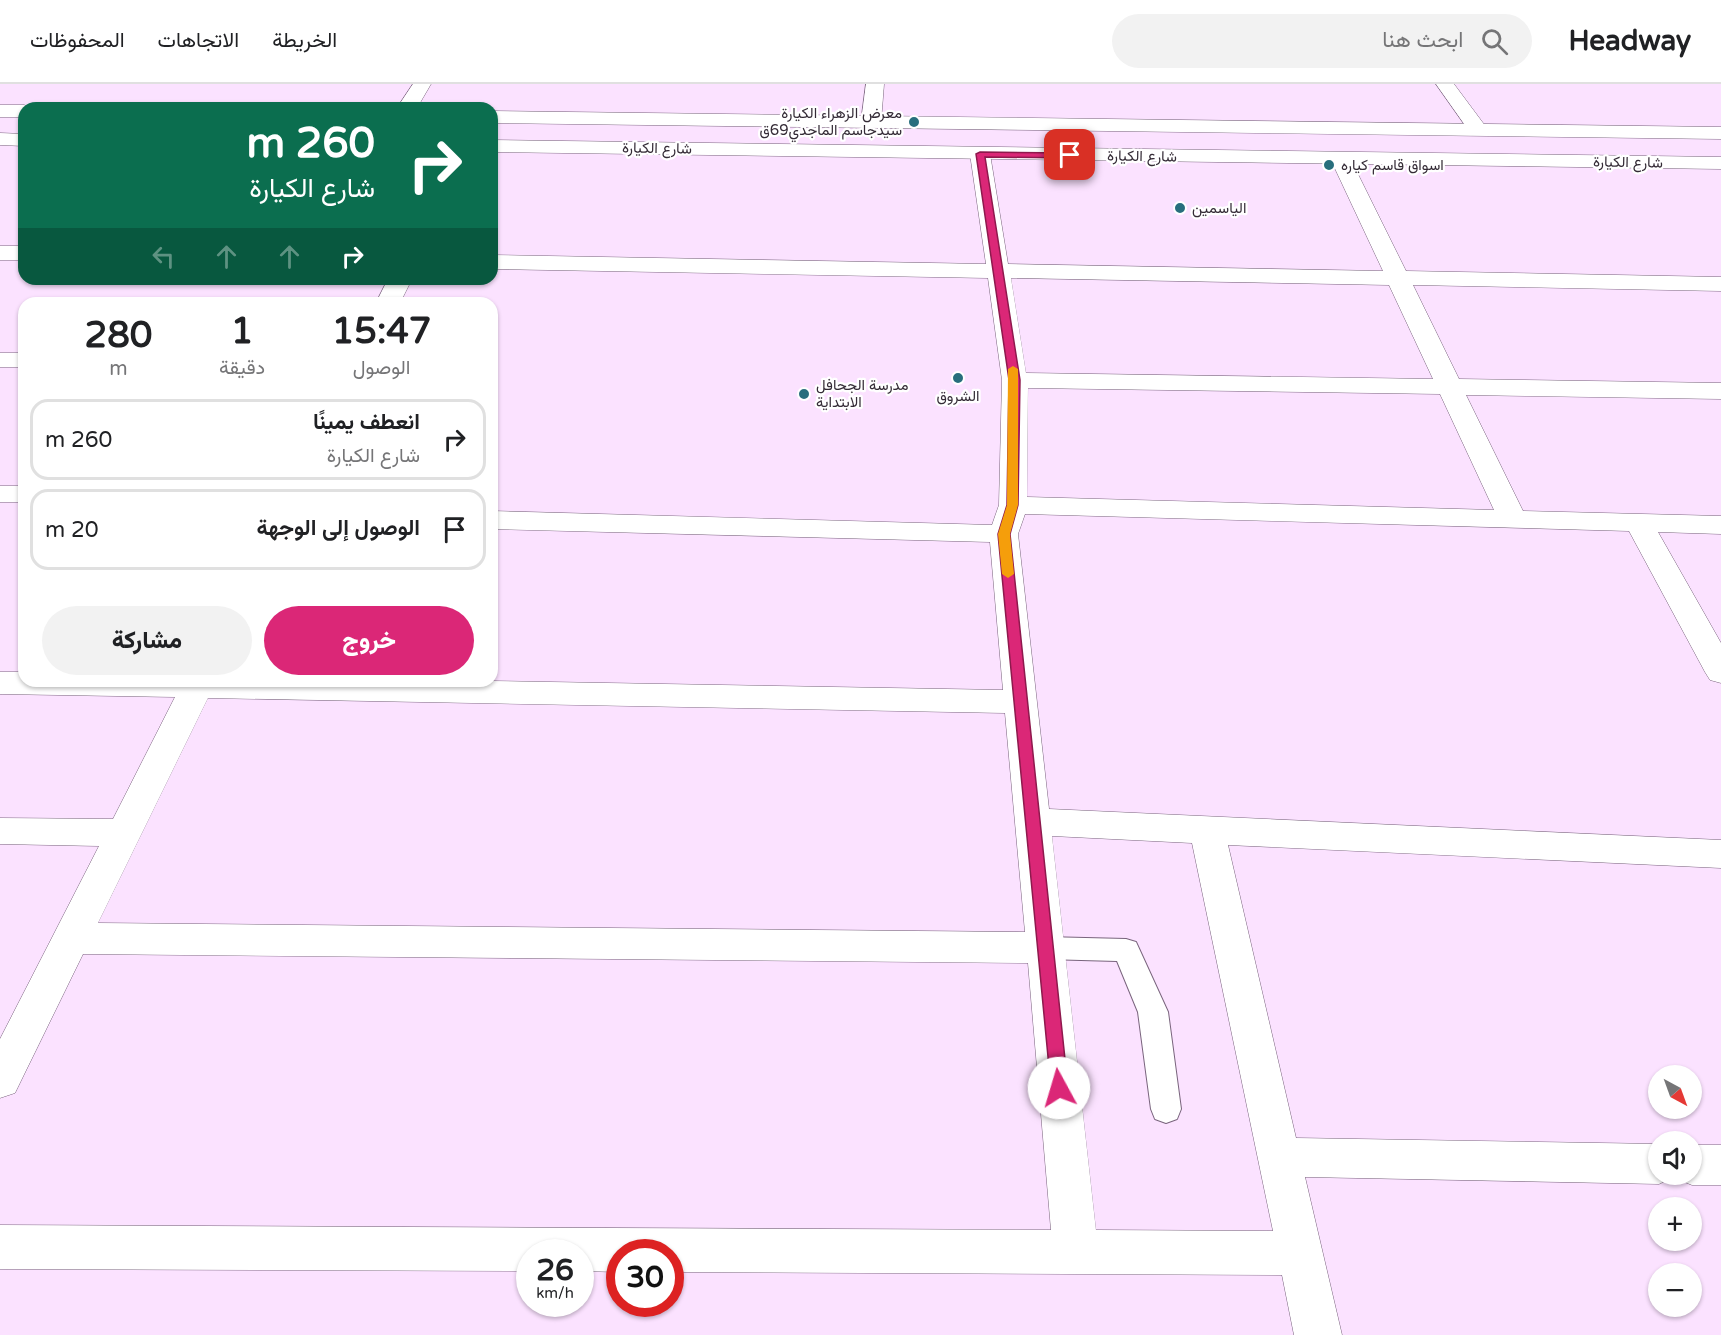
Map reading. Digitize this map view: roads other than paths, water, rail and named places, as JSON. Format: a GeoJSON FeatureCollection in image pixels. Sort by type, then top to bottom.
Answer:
{"type":"FeatureCollection","features":[{"type":"Feature","properties":{"kind":"street"},"geometry":{"type":"LineString","coordinates":[[411,102],[422,84]]}},
{"type":"Feature","properties":{"kind":"street"},"geometry":{"type":"LineString","coordinates":[[871,122],[875,84]]}},
{"type":"Feature","properties":{"kind":"street"},"geometry":{"type":"LineString","coordinates":[[1445,84],[1479,131]]}},
{"type":"Feature","properties":{"kind":"street"},"geometry":{"type":"LineString","coordinates":[[0,111],[18,111]]}},
{"type":"Feature","properties":{"kind":"street","name":"شارع الكيارة"},"geometry":{"type":"LineString","coordinates":[[498,117],[1721,134]]}},
{"type":"Feature","properties":{"kind":"street"},"geometry":{"type":"LineString","coordinates":[[808,150],[812,122]]}},
{"type":"Feature","properties":{"kind":"street"},"geometry":{"type":"LineString","coordinates":[[0,139],[18,140]]}},
{"type":"Feature","properties":{"kind":"street","name":"شارع الكيارة"},"geometry":{"type":"LineString","coordinates":[[498,146],[1721,163]]}},
{"type":"Feature","properties":{"kind":"street"},"geometry":{"type":"LineString","coordinates":[[980,154],[1015,380],[1008,519],[1021,702],[1076,1252]]}},
{"type":"Feature","properties":{"kind":"street"},"geometry":{"type":"LineString","coordinates":[[1340,159],[1513,519]]}},
{"type":"Feature","properties":{"kind":"street"},"geometry":{"type":"LineString","coordinates":[[0,253],[18,253]]}},
{"type":"Feature","properties":{"kind":"street"},"geometry":{"type":"LineString","coordinates":[[498,262],[1721,284]]}},
{"type":"Feature","properties":{"kind":"street"},"geometry":{"type":"LineString","coordinates":[[0,360],[18,360]]}},
{"type":"Feature","properties":{"kind":"street"},"geometry":{"type":"LineString","coordinates":[[1015,380],[1721,392]]}},
{"type":"Feature","properties":{"kind":"street"},"geometry":{"type":"LineString","coordinates":[[0,494],[18,494]]}},
{"type":"Feature","properties":{"kind":"street"},"geometry":{"type":"LineString","coordinates":[[498,520],[1513,519],[1721,525]]}},
{"type":"Feature","properties":{"kind":"street"},"geometry":{"type":"LineString","coordinates":[[1639,523],[1721,672]]}},
{"type":"Feature","properties":{"kind":"street"},"geometry":{"type":"LineString","coordinates":[[0,683],[18,683]]}},
{"type":"Feature","properties":{"kind":"street"},"geometry":{"type":"LineString","coordinates":[[0,1080],[196,687]]}},
{"type":"Feature","properties":{"kind":"street"},"geometry":{"type":"LineString","coordinates":[[335,687],[1021,702]]}},
{"type":"Feature","properties":{"kind":"street"},"geometry":{"type":"LineString","coordinates":[[1034,822],[1721,854]]}},
{"type":"Feature","properties":{"kind":"street"},"geometry":{"type":"LineString","coordinates":[[1206,830],[1318,1335]]}},
{"type":"Feature","properties":{"kind":"street"},"geometry":{"type":"LineString","coordinates":[[0,831],[123,833]]}},
{"type":"Feature","properties":{"kind":"street"},"geometry":{"type":"LineString","coordinates":[[71,938],[1046,948]]}},
{"type":"Feature","properties":{"kind":"street"},"geometry":{"type":"LineString","coordinates":[[1279,1157],[1648,1164]]}},
{"type":"Feature","properties":{"kind":"street"},"geometry":{"type":"LineString","coordinates":[[1702,1165],[1721,1166]]}},
{"type":"Feature","properties":{"kind":"street"},"geometry":{"type":"LineString","coordinates":[[0,1247],[1301,1252]]}},
{"type":"Feature","properties":{"kind":"lane"},"geometry":{"type":"LineString","coordinates":[[1046,948],[1126,950],[1153,1012],[1166,1109]]}},
{"type":"Feature","properties":{"kind":"place","name":"معرض الزهراء الكيارة سيدجاسم الماجدي69ق"},"geometry":{"type":"Point","coordinates":[914,122]}},
{"type":"Feature","properties":{"kind":"place","name":"اسواق قاسم كياره"},"geometry":{"type":"Point","coordinates":[1329,165]}},
{"type":"Feature","properties":{"kind":"place","name":"الياسمين"},"geometry":{"type":"Point","coordinates":[1180,208]}},
{"type":"Feature","properties":{"kind":"place","name":"الشروق"},"geometry":{"type":"Point","coordinates":[958,378]}},
{"type":"Feature","properties":{"kind":"place","name":"مدرسة الجحافل الابتداية"},"geometry":{"type":"Point","coordinates":[804,394]}}]}
